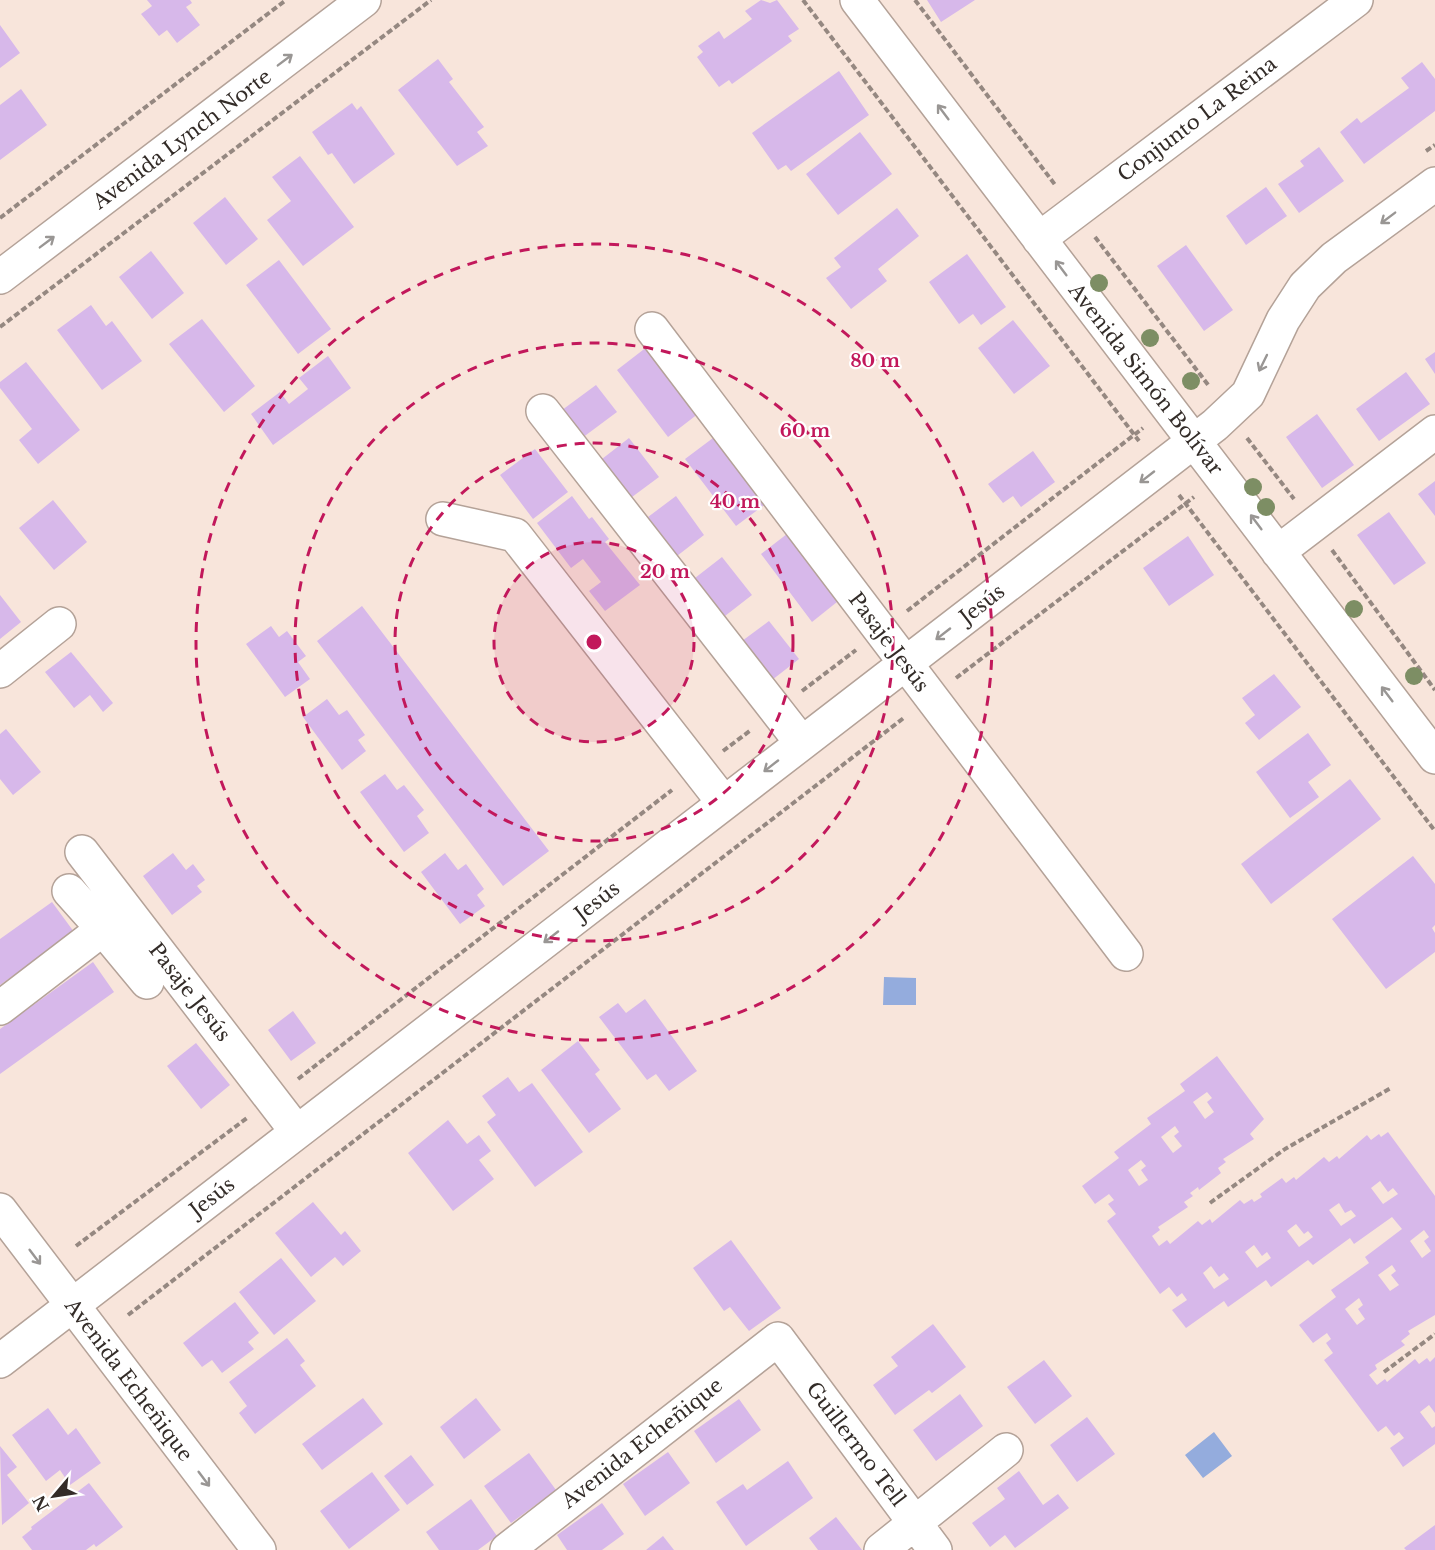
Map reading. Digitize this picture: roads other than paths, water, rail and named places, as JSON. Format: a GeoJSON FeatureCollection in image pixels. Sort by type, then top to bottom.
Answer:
{"type":"FeatureCollection","features":[{"type":"Feature","properties":{"kind":"street","name":"Avenida Lynch Norte"},"geometry":{"type":"LineString","coordinates":[[0,278],[364,0]]}},
{"type":"Feature","properties":{"kind":"street","name":"Avenida Simón Bolívar"},"geometry":{"type":"LineString","coordinates":[[857,0],[1278,552],[1425,723],[1435,758]]}},
{"type":"Feature","properties":{"kind":"street","name":"Conjunto La Reina"},"geometry":{"type":"LineString","coordinates":[[1039,239],[1356,0]]}},
{"type":"Feature","properties":{"kind":"street","name":"Jesús"},"geometry":{"type":"LineString","coordinates":[[0,1361],[1229,414],[1248,394],[1283,320],[1305,286],[1334,258],[1435,183]]}},
{"type":"Feature","properties":{"kind":"street","name":"Pasaje Jesús"},"geometry":{"type":"LineString","coordinates":[[652,329],[1126,954]]}},
{"type":"Feature","properties":{"kind":"street"},"geometry":{"type":"LineString","coordinates":[[543,411],[801,742]]}},
{"type":"Feature","properties":{"kind":"street"},"geometry":{"type":"LineString","coordinates":[[1278,552],[1435,432]]}},
{"type":"Feature","properties":{"kind":"street"},"geometry":{"type":"LineString","coordinates":[[443,519],[515,535],[724,803]]}},
{"type":"Feature","properties":{"kind":"street"},"geometry":{"type":"LineString","coordinates":[[0,671],[58,624]]}},
{"type":"Feature","properties":{"kind":"street","name":"Pasaje Jesús"},"geometry":{"type":"LineString","coordinates":[[82,852],[297,1132]]}},
{"type":"Feature","properties":{"kind":"street"},"geometry":{"type":"LineString","coordinates":[[69,891],[147,982]]}},
{"type":"Feature","properties":{"kind":"street"},"geometry":{"type":"LineString","coordinates":[[0,1008],[103,929]]}},
{"type":"Feature","properties":{"kind":"street","name":"Avenida Echeñique"},"geometry":{"type":"LineString","coordinates":[[0,1210],[259,1550]]}},
{"type":"Feature","properties":{"kind":"street","name":"Avenida Echeñique"},"geometry":{"type":"LineString","coordinates":[[507,1550],[778,1339]]}},
{"type":"Feature","properties":{"kind":"street","name":"Guillermo Tell"},"geometry":{"type":"LineString","coordinates":[[778,1339],[935,1550]]}},
{"type":"Feature","properties":{"kind":"street"},"geometry":{"type":"LineString","coordinates":[[881,1550],[1006,1450]]}},
{"type":"Feature","properties":{"kind":"water"},"geometry":{"type":"Polygon","coordinates":[[[884,977],[916,978],[916,1005],[883,1005],[884,977]]]}},
{"type":"Feature","properties":{"kind":"water"},"geometry":{"type":"Polygon","coordinates":[[[1214,1432],[1232,1456],[1203,1478],[1185,1455],[1214,1432]]]}}]}
